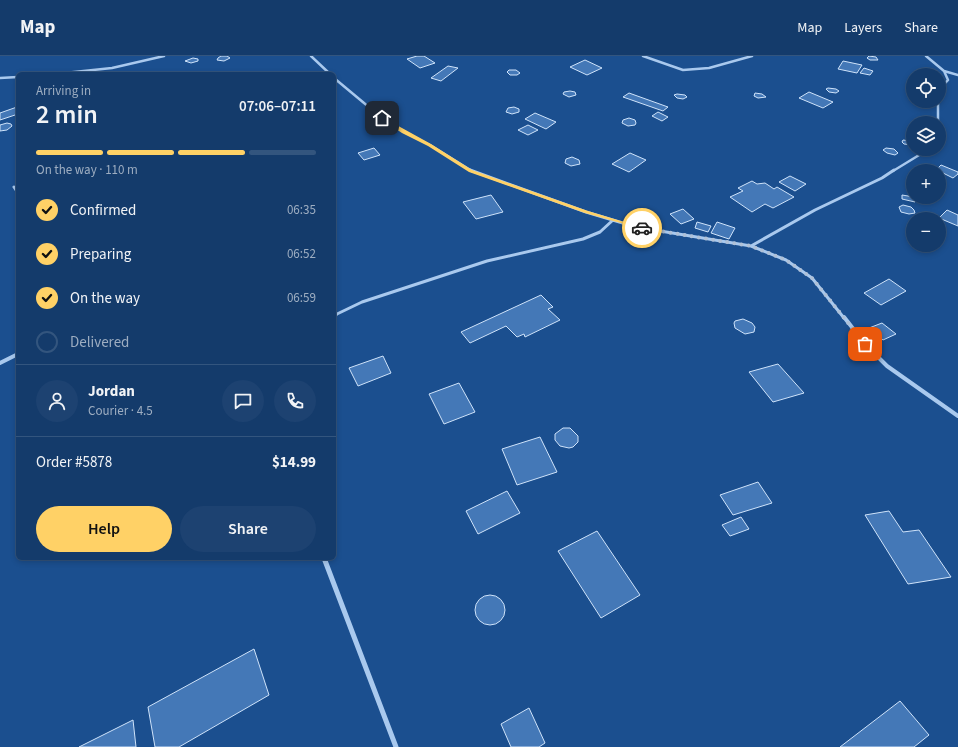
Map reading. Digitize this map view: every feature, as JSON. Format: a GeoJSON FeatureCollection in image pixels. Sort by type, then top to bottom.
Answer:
{"type":"FeatureCollection","features":[{"type":"Feature","properties":{"kind":"street"},"geometry":{"type":"LineString","coordinates":[[74,72],[112,68],[164,56]]}},
{"type":"Feature","properties":{"kind":"street"},"geometry":{"type":"LineString","coordinates":[[311,56],[328,72]]}},
{"type":"Feature","properties":{"kind":"street"},"geometry":{"type":"LineString","coordinates":[[643,56],[683,70],[709,68],[752,56]]}},
{"type":"Feature","properties":{"kind":"street"},"geometry":{"type":"LineString","coordinates":[[926,56],[940,68]]}},
{"type":"Feature","properties":{"kind":"street"},"geometry":{"type":"LineString","coordinates":[[946,72],[958,75]]}},
{"type":"Feature","properties":{"kind":"street"},"geometry":{"type":"LineString","coordinates":[[0,78],[16,77]]}},
{"type":"Feature","properties":{"kind":"street"},"geometry":{"type":"LineString","coordinates":[[336,80],[382,118],[404,132],[430,145],[471,171],[517,189],[636,227],[751,246],[786,260],[812,278],[865,344],[887,366],[932,400],[958,416]]}},
{"type":"Feature","properties":{"kind":"street"},"geometry":{"type":"LineString","coordinates":[[751,246],[815,210],[882,178],[918,156]]}},
{"type":"Feature","properties":{"kind":"street"},"geometry":{"type":"LineString","coordinates":[[336,314],[362,302],[487,261],[588,237],[600,232],[613,220]]}},
{"type":"Feature","properties":{"kind":"street"},"geometry":{"type":"LineString","coordinates":[[0,363],[16,355]]}},
{"type":"Feature","properties":{"kind":"street"},"geometry":{"type":"LineString","coordinates":[[325,560],[396,747]]}},
{"type":"Feature","properties":{"kind":"building"},"geometry":{"type":"Polygon","coordinates":[[[221,56],[227,56],[230,58],[224,61],[217,60],[221,56]]]}},
{"type":"Feature","properties":{"kind":"building"},"geometry":{"type":"Polygon","coordinates":[[[417,56],[424,56],[435,63],[420,68],[407,59],[417,56]]]}},
{"type":"Feature","properties":{"kind":"building"},"geometry":{"type":"Polygon","coordinates":[[[869,56],[876,57],[878,60],[870,60],[867,58],[869,56]]]}},
{"type":"Feature","properties":{"kind":"building"},"geometry":{"type":"Polygon","coordinates":[[[193,58],[198,59],[198,61],[191,63],[185,61],[193,58]]]}},
{"type":"Feature","properties":{"kind":"building"},"geometry":{"type":"Polygon","coordinates":[[[585,60],[602,68],[587,75],[570,67],[585,60]]]}},
{"type":"Feature","properties":{"kind":"building"},"geometry":{"type":"Polygon","coordinates":[[[843,61],[862,65],[857,73],[838,69],[843,61]]]}},
{"type":"Feature","properties":{"kind":"building"},"geometry":{"type":"Polygon","coordinates":[[[448,66],[458,68],[441,81],[431,78],[448,66]]]}},
{"type":"Feature","properties":{"kind":"building"},"geometry":{"type":"Polygon","coordinates":[[[864,68],[873,71],[870,75],[860,73],[864,68]]]}},
{"type":"Feature","properties":{"kind":"building"},"geometry":{"type":"Polygon","coordinates":[[[509,70],[516,70],[520,73],[517,75],[510,75],[507,72],[509,70]]]}},
{"type":"Feature","properties":{"kind":"building"},"geometry":{"type":"Polygon","coordinates":[[[828,88],[839,91],[836,93],[829,92],[826,89],[828,88]]]}},
{"type":"Feature","properties":{"kind":"building"},"geometry":{"type":"Polygon","coordinates":[[[564,92],[575,92],[576,95],[569,97],[563,94],[564,92]]]}},
{"type":"Feature","properties":{"kind":"building"},"geometry":{"type":"Polygon","coordinates":[[[809,92],[833,102],[823,108],[799,98],[809,92]]]}},
{"type":"Feature","properties":{"kind":"building"},"geometry":{"type":"Polygon","coordinates":[[[629,93],[668,107],[663,111],[623,97],[629,93]]]}},
{"type":"Feature","properties":{"kind":"building"},"geometry":{"type":"Polygon","coordinates":[[[755,93],[762,94],[766,97],[758,98],[754,96],[755,93]]]}},
{"type":"Feature","properties":{"kind":"building"},"geometry":{"type":"Polygon","coordinates":[[[674,95],[685,95],[687,97],[683,99],[677,98],[674,95]]]}},
{"type":"Feature","properties":{"kind":"building"},"geometry":{"type":"Polygon","coordinates":[[[16,107],[16,115],[0,120],[0,113],[16,107]]]}},
{"type":"Feature","properties":{"kind":"building"},"geometry":{"type":"Polygon","coordinates":[[[514,107],[519,109],[519,112],[512,114],[506,112],[508,108],[514,107]]]}},
{"type":"Feature","properties":{"kind":"building"},"geometry":{"type":"Polygon","coordinates":[[[658,112],[668,117],[662,121],[652,116],[658,112]]]}},
{"type":"Feature","properties":{"kind":"building"},"geometry":{"type":"Polygon","coordinates":[[[535,113],[556,122],[546,129],[525,119],[535,113]]]}},
{"type":"Feature","properties":{"kind":"building"},"geometry":{"type":"Polygon","coordinates":[[[629,118],[635,120],[635,125],[628,126],[622,123],[623,120],[629,118]]]}},
{"type":"Feature","properties":{"kind":"building"},"geometry":{"type":"Polygon","coordinates":[[[7,123],[11,124],[12,126],[7,130],[0,131],[0,125],[7,123]]]}},
{"type":"Feature","properties":{"kind":"building"},"geometry":{"type":"Polygon","coordinates":[[[528,125],[538,130],[528,135],[518,130],[528,125]]]}},
{"type":"Feature","properties":{"kind":"building"},"geometry":{"type":"Polygon","coordinates":[[[903,140],[906,140],[906,144],[904,144],[902,142],[903,140]]]}},
{"type":"Feature","properties":{"kind":"building"},"geometry":{"type":"Polygon","coordinates":[[[374,148],[380,155],[364,160],[358,153],[374,148]]]}},
{"type":"Feature","properties":{"kind":"building"},"geometry":{"type":"Polygon","coordinates":[[[886,148],[894,149],[898,153],[895,155],[887,153],[883,150],[886,148]]]}},
{"type":"Feature","properties":{"kind":"building"},"geometry":{"type":"Polygon","coordinates":[[[630,153],[646,160],[629,172],[612,164],[630,153]]]}},
{"type":"Feature","properties":{"kind":"building"},"geometry":{"type":"Polygon","coordinates":[[[572,157],[579,160],[580,164],[571,166],[565,163],[566,159],[572,157]]]}},
{"type":"Feature","properties":{"kind":"building"},"geometry":{"type":"Polygon","coordinates":[[[946,167],[958,172],[958,174],[953,178],[946,174],[946,167]]]}},
{"type":"Feature","properties":{"kind":"building"},"geometry":{"type":"Polygon","coordinates":[[[790,176],[806,184],[795,191],[779,182],[790,176]]]}},
{"type":"Feature","properties":{"kind":"building"},"geometry":{"type":"Polygon","coordinates":[[[752,181],[757,184],[765,183],[774,189],[777,187],[794,197],[773,208],[765,204],[752,212],[730,197],[743,191],[738,188],[752,181]]]}},
{"type":"Feature","properties":{"kind":"building"},"geometry":{"type":"Polygon","coordinates":[[[491,195],[503,212],[476,219],[463,202],[491,195]]]}},
{"type":"Feature","properties":{"kind":"building"},"geometry":{"type":"Polygon","coordinates":[[[902,195],[906,196],[906,200],[902,199],[902,195]]]}},
{"type":"Feature","properties":{"kind":"building"},"geometry":{"type":"Polygon","coordinates":[[[903,205],[911,207],[915,212],[906,212],[906,213],[901,212],[899,207],[903,205]]]}},
{"type":"Feature","properties":{"kind":"building"},"geometry":{"type":"Polygon","coordinates":[[[683,209],[694,219],[681,224],[670,214],[683,209]]]}},
{"type":"Feature","properties":{"kind":"building"},"geometry":{"type":"Polygon","coordinates":[[[947,210],[958,215],[958,226],[946,221],[945,212],[947,210]]]}},
{"type":"Feature","properties":{"kind":"building"},"geometry":{"type":"Polygon","coordinates":[[[697,222],[711,226],[708,232],[695,228],[697,222]]]}},
{"type":"Feature","properties":{"kind":"building"},"geometry":{"type":"Polygon","coordinates":[[[717,222],[735,228],[729,239],[711,233],[717,222]]]}},
{"type":"Feature","properties":{"kind":"building"},"geometry":{"type":"Polygon","coordinates":[[[889,279],[906,291],[881,305],[864,293],[889,279]]]}},
{"type":"Feature","properties":{"kind":"building"},"geometry":{"type":"Polygon","coordinates":[[[541,295],[553,307],[548,309],[560,320],[525,337],[524,334],[517,337],[506,326],[470,343],[461,332],[541,295]]]}},
{"type":"Feature","properties":{"kind":"building"},"geometry":{"type":"Polygon","coordinates":[[[743,319],[752,323],[755,327],[754,332],[745,334],[735,328],[735,321],[743,319]]]}},
{"type":"Feature","properties":{"kind":"building"},"geometry":{"type":"Polygon","coordinates":[[[882,323],[896,334],[883,340],[869,328],[882,323]]]}},
{"type":"Feature","properties":{"kind":"building"},"geometry":{"type":"Polygon","coordinates":[[[383,356],[391,373],[358,386],[349,368],[383,356]]]}},
{"type":"Feature","properties":{"kind":"building"},"geometry":{"type":"Polygon","coordinates":[[[778,364],[804,393],[773,402],[749,372],[778,364]]]}},
{"type":"Feature","properties":{"kind":"building"},"geometry":{"type":"Polygon","coordinates":[[[459,383],[475,412],[444,424],[429,394],[459,383]]]}},
{"type":"Feature","properties":{"kind":"building"},"geometry":{"type":"Polygon","coordinates":[[[563,428],[570,428],[578,436],[578,442],[573,447],[569,448],[560,446],[555,440],[555,434],[563,428]]]}},
{"type":"Feature","properties":{"kind":"building"},"geometry":{"type":"Polygon","coordinates":[[[540,437],[557,472],[517,485],[502,449],[540,437]]]}},
{"type":"Feature","properties":{"kind":"building"},"geometry":{"type":"Polygon","coordinates":[[[758,482],[772,503],[733,515],[720,495],[758,482]]]}},
{"type":"Feature","properties":{"kind":"building"},"geometry":{"type":"Polygon","coordinates":[[[507,491],[520,513],[478,534],[466,511],[507,491]]]}},
{"type":"Feature","properties":{"kind":"building"},"geometry":{"type":"Polygon","coordinates":[[[889,511],[903,532],[919,530],[951,577],[908,584],[865,515],[889,511]]]}},
{"type":"Feature","properties":{"kind":"building"},"geometry":{"type":"Polygon","coordinates":[[[741,517],[749,529],[730,536],[722,525],[741,517]]]}},
{"type":"Feature","properties":{"kind":"building"},"geometry":{"type":"Polygon","coordinates":[[[597,531],[640,595],[601,618],[558,551],[597,531]]]}},
{"type":"Feature","properties":{"kind":"building"},"geometry":{"type":"Polygon","coordinates":[[[490,595],[496,596],[504,604],[504,616],[496,624],[490,625],[484,624],[476,616],[475,610],[476,604],[484,596],[490,595]]]}},
{"type":"Feature","properties":{"kind":"building"},"geometry":{"type":"Polygon","coordinates":[[[254,649],[269,695],[179,747],[155,747],[148,707],[254,649]]]}},
{"type":"Feature","properties":{"kind":"building"},"geometry":{"type":"Polygon","coordinates":[[[900,701],[929,735],[914,747],[840,747],[900,701]]]}},
{"type":"Feature","properties":{"kind":"building"},"geometry":{"type":"Polygon","coordinates":[[[529,708],[545,743],[539,747],[511,747],[501,724],[529,708]]]}},
{"type":"Feature","properties":{"kind":"building"},"geometry":{"type":"Polygon","coordinates":[[[133,720],[136,747],[79,747],[133,720]]]}},
{"type":"Feature","properties":{"kind":"way so far"},"geometry":{"type":"LineString","coordinates":[[642,228],[751,246],[786,260],[812,278],[865,344]]}},
{"type":"Feature","properties":{"kind":"route"},"geometry":{"type":"LineString","coordinates":[[382,118],[404,132],[430,145],[471,171],[503,184],[586,212],[642,228]]}}]}
